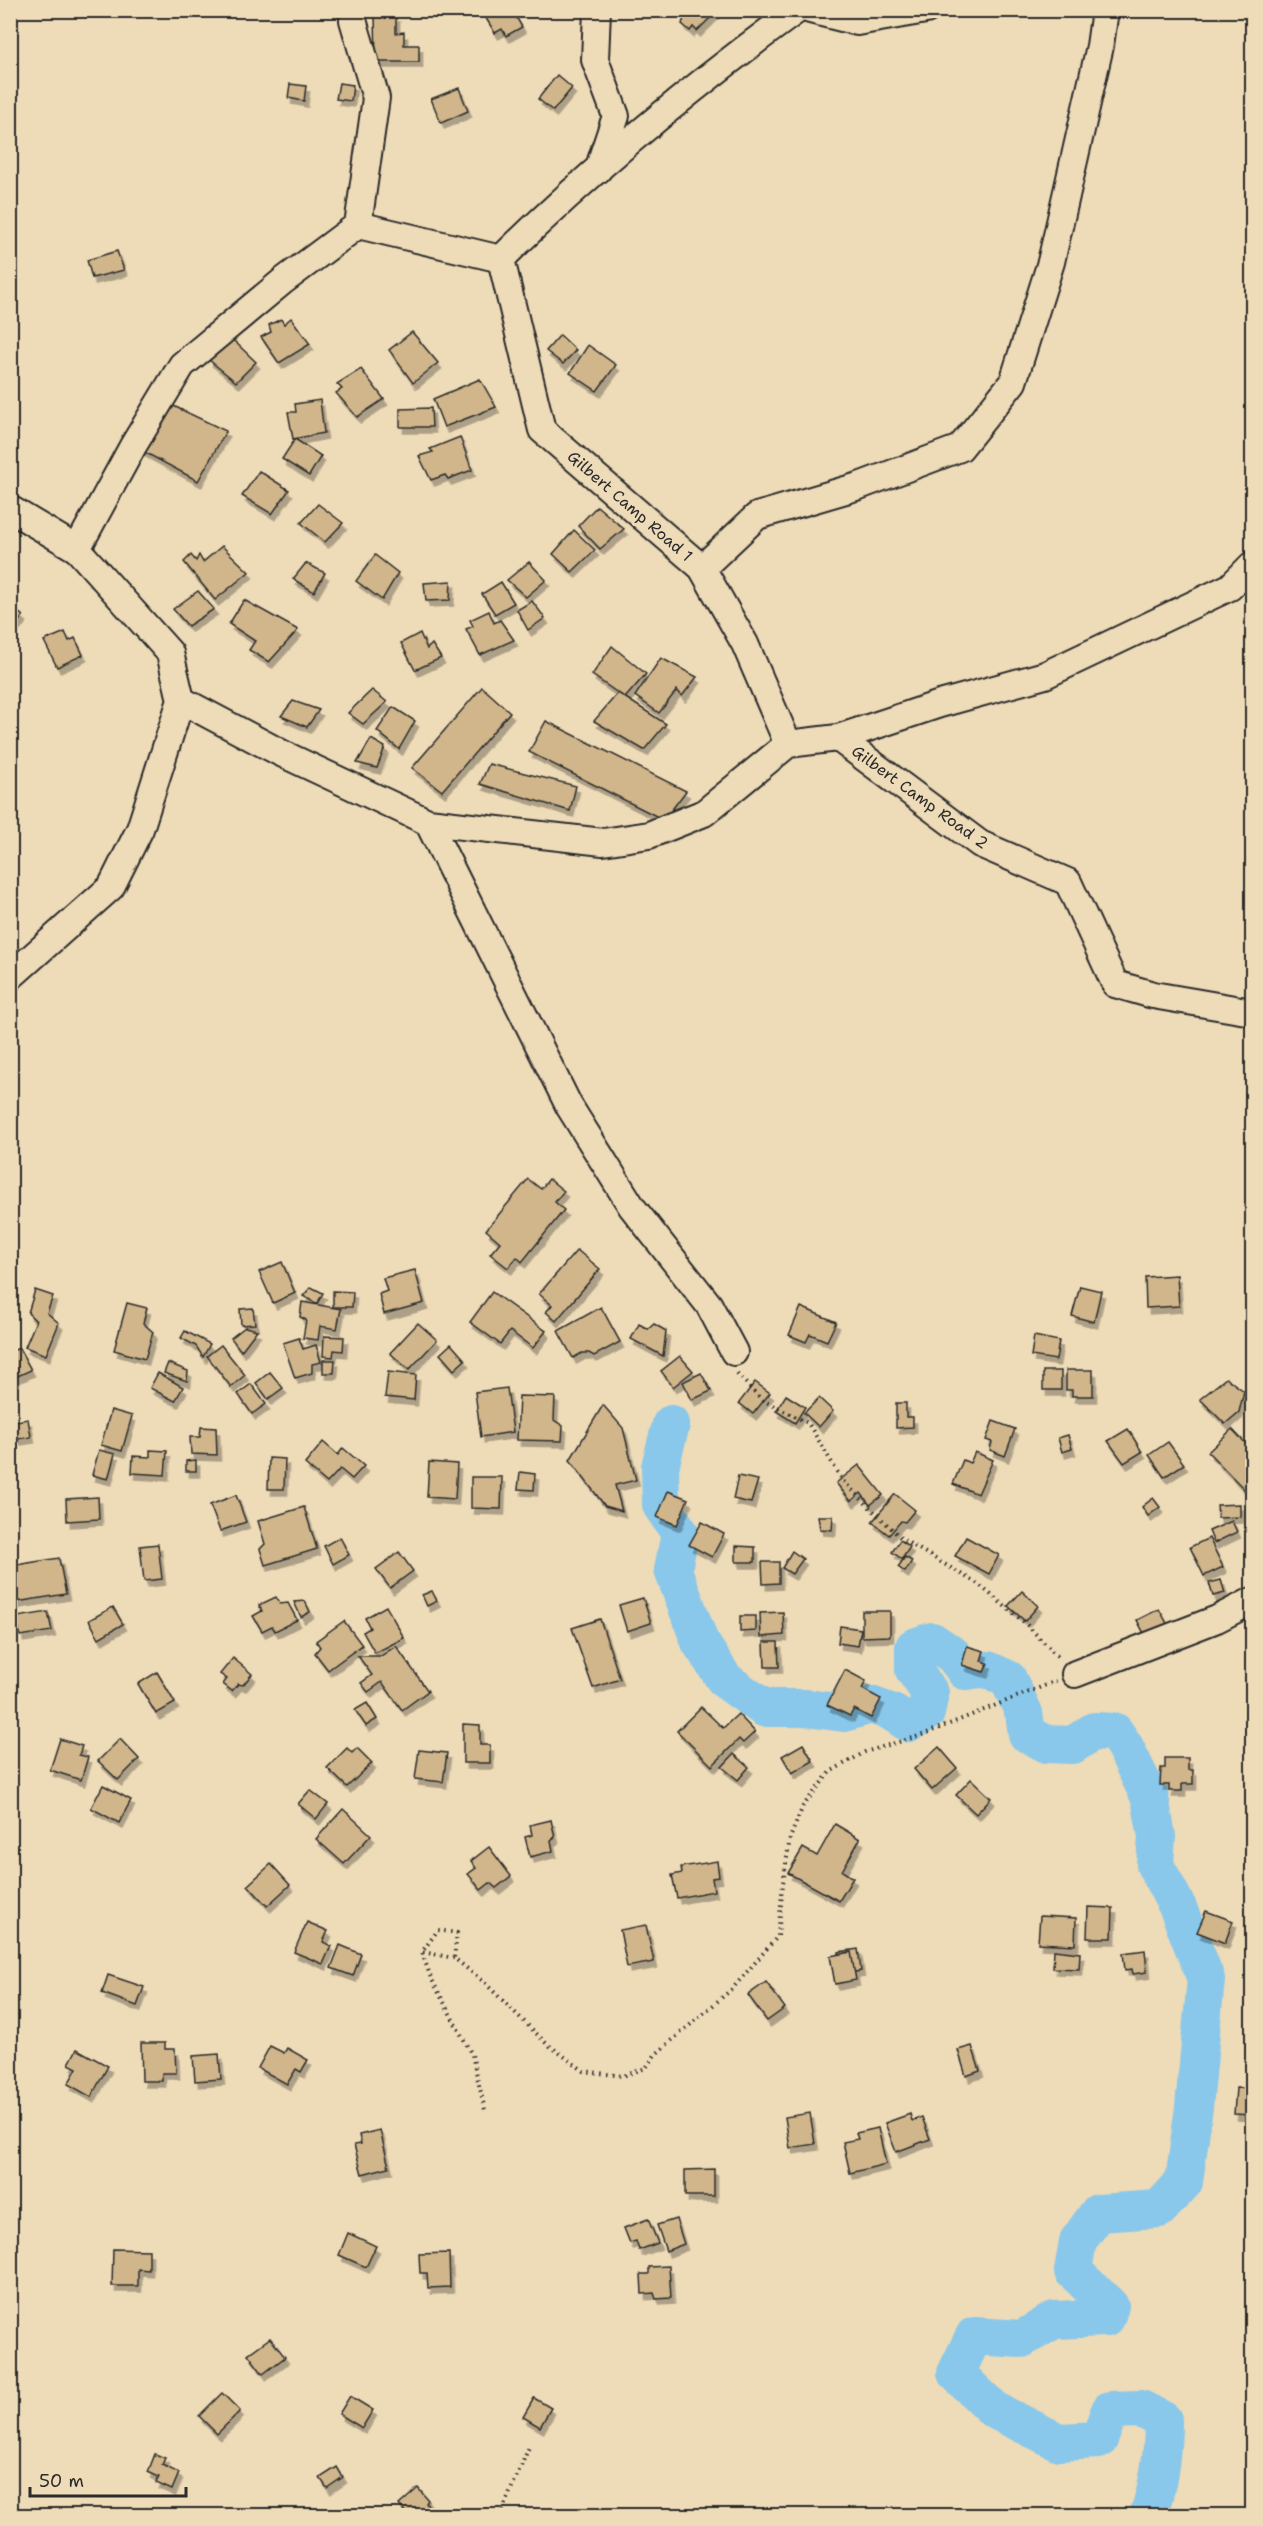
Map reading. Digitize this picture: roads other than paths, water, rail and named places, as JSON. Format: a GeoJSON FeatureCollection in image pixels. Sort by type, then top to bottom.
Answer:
{"type":"FeatureCollection","features":[{"type":"Feature","properties":{"kind":"street"},"geometry":{"type":"LineString","coordinates":[[597,10],[595,60],[616,116],[598,170]]}},
{"type":"Feature","properties":{"kind":"street"},"geometry":{"type":"LineString","coordinates":[[358,225],[501,259],[560,201],[731,58],[796,10]]}},
{"type":"Feature","properties":{"kind":"street"},"geometry":{"type":"LineString","coordinates":[[810,10],[857,22],[926,10]]}},
{"type":"Feature","properties":{"kind":"street"},"geometry":{"type":"LineString","coordinates":[[702,568],[757,516],[859,486],[960,448],[1013,382],[1051,262],[1100,46],[1105,10]]}},
{"type":"Feature","properties":{"kind":"street"},"geometry":{"type":"LineString","coordinates":[[77,549],[182,365],[283,281],[358,225],[376,98],[353,20]]}},
{"type":"Feature","properties":{"kind":"street","name":"Gilbert Camp Road 1"},"geometry":{"type":"LineString","coordinates":[[501,259],[542,430],[702,568],[745,644],[788,744]]}},
{"type":"Feature","properties":{"kind":"street"},"geometry":{"type":"LineString","coordinates":[[10,509],[77,549],[170,653],[182,700],[140,829],[111,887],[10,977]]}},
{"type":"Feature","properties":{"kind":"street"},"geometry":{"type":"LineString","coordinates":[[182,700],[281,753],[428,822],[603,842],[650,835],[704,813],[788,744],[838,738],[940,704],[1045,675],[1230,587],[1252,565]]}},
{"type":"Feature","properties":{"kind":"street","name":"Gilbert Camp Road 2"},"geometry":{"type":"LineString","coordinates":[[838,738],[980,844],[1068,882],[1115,984],[1153,995],[1252,1012]]}},
{"type":"Feature","properties":{"kind":"street"},"geometry":{"type":"LineString","coordinates":[[428,822],[569,1107],[632,1207],[709,1305],[734,1352]]}},
{"type":"Feature","properties":{"kind":"street"},"geometry":{"type":"LineString","coordinates":[[1075,1674],[1217,1619],[1252,1601]]}},
{"type":"Feature","properties":{"kind":"waterway"},"geometry":{"type":"LineString","coordinates":[[671,1424],[660,1467],[661,1505],[680,1533],[673,1570],[700,1642],[725,1680],[764,1708],[807,1708],[844,1713],[871,1705],[893,1713],[908,1723],[926,1713],[930,1693],[914,1670],[914,1647],[932,1641],[954,1656],[965,1671],[988,1670],[1008,1679],[1024,1713],[1027,1734],[1047,1744],[1073,1745],[1094,1731],[1115,1732],[1125,1747],[1150,1798],[1157,1836],[1155,1865],[1178,1908],[1206,1979],[1194,2107],[1184,2182],[1159,2209],[1098,2213],[1078,2241],[1073,2271],[1110,2306],[1106,2318],[1054,2320],[1022,2339],[974,2336],[956,2373],[994,2410],[1059,2442],[1099,2440],[1110,2410],[1141,2409],[1163,2420],[1160,2468],[1148,2516]]}}]}
